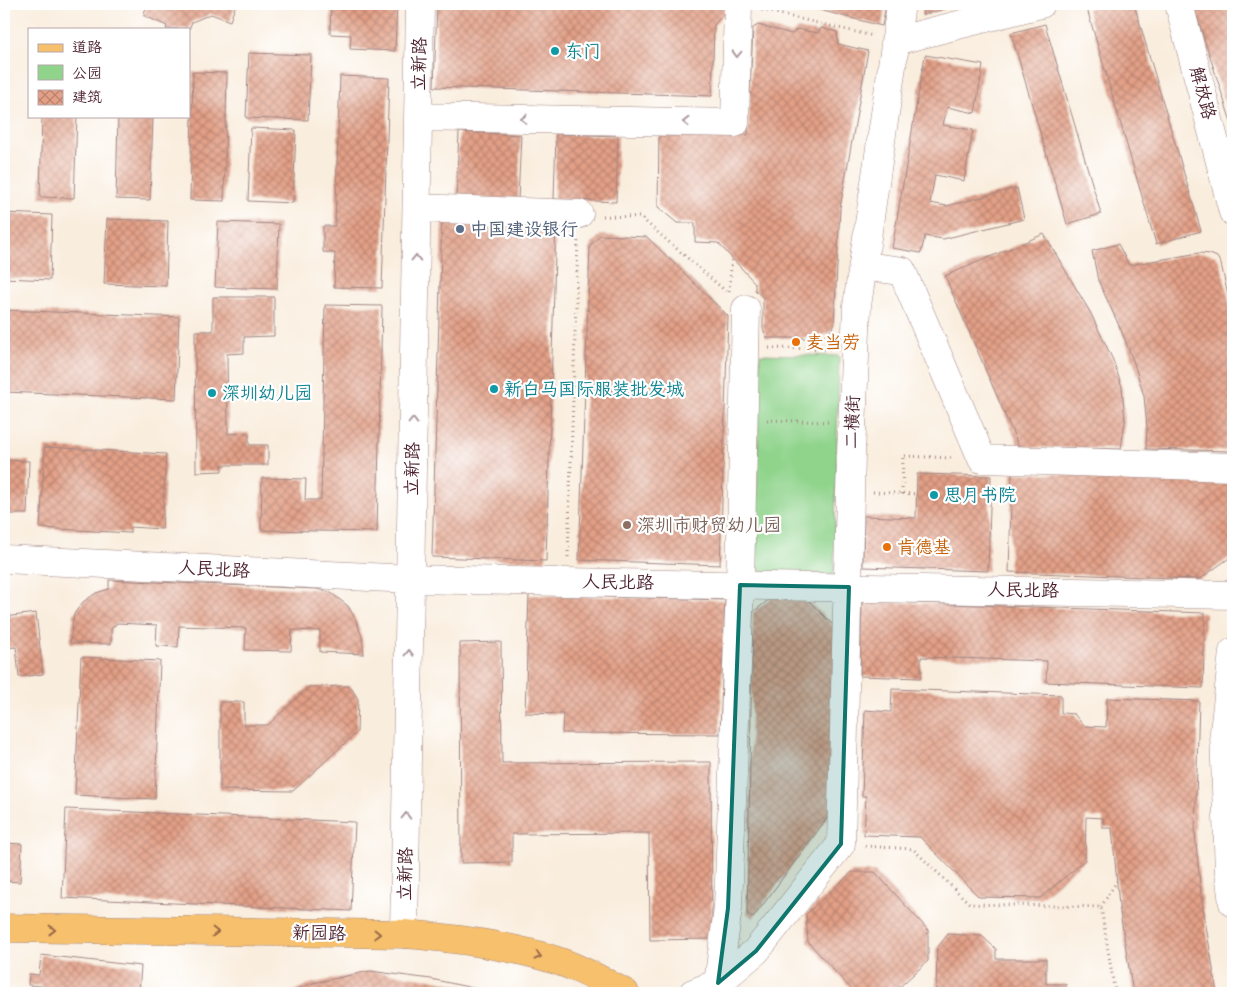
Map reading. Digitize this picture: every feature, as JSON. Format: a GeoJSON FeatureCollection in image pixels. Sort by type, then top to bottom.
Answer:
{"type":"FeatureCollection","features":[{"type":"Feature","properties":{"kind":"main road","name":"新园路"},"geometry":{"type":"LineString","coordinates":[[4,928],[404,934],[454,938],[556,961],[625,993]]}},
{"type":"Feature","properties":{"kind":"street","name":"立新路"},"geometry":{"type":"LineString","coordinates":[[404,934],[420,4]]}},
{"type":"Feature","properties":{"kind":"street","name":"二横街"},"geometry":{"type":"LineString","coordinates":[[841,844],[856,306],[901,4]]}},
{"type":"Feature","properties":{"kind":"street"},"geometry":{"type":"LineString","coordinates":[[895,41],[1041,4]]}},
{"type":"Feature","properties":{"kind":"street","name":"解放路"},"geometry":{"type":"LineString","coordinates":[[1179,4],[1233,212]]}},
{"type":"Feature","properties":{"kind":"street"},"geometry":{"type":"LineString","coordinates":[[418,117],[735,124],[738,5]]}},
{"type":"Feature","properties":{"kind":"street"},"geometry":{"type":"LineString","coordinates":[[417,208],[579,214]]}},
{"type":"Feature","properties":{"kind":"street"},"geometry":{"type":"LineString","coordinates":[[863,266],[902,270],[982,459],[1233,467]]}},
{"type":"Feature","properties":{"kind":"street"},"geometry":{"type":"LineString","coordinates":[[718,983],[728,908],[740,585],[746,348],[737,301]]}},
{"type":"Feature","properties":{"kind":"street","name":"人民北路"},"geometry":{"type":"LineString","coordinates":[[4,559],[410,579],[1233,595]]}},
{"type":"Feature","properties":{"kind":"street"},"geometry":{"type":"LineString","coordinates":[[1233,652],[1224,732],[1229,872],[1233,903]]}},
{"type":"Feature","properties":{"kind":"street"},"geometry":{"type":"LineString","coordinates":[[693,993],[718,983],[756,950],[841,844]]}},
{"type":"Feature","properties":{"kind":"path"},"geometry":{"type":"LineString","coordinates":[[738,5],[895,41]]}},
{"type":"Feature","properties":{"kind":"path"},"geometry":{"type":"LineString","coordinates":[[567,581],[579,214],[640,217],[737,301]]}},
{"type":"Feature","properties":{"kind":"path"},"geometry":{"type":"LineString","coordinates":[[732,258],[737,301]]}},
{"type":"Feature","properties":{"kind":"path"},"geometry":{"type":"LineString","coordinates":[[746,348],[855,350]]}},
{"type":"Feature","properties":{"kind":"path"},"geometry":{"type":"LineString","coordinates":[[744,419],[852,423]]}},
{"type":"Feature","properties":{"kind":"path"},"geometry":{"type":"LineString","coordinates":[[902,494],[903,456],[982,459]]}},
{"type":"Feature","properties":{"kind":"path"},"geometry":{"type":"LineString","coordinates":[[850,491],[917,494]]}},
{"type":"Feature","properties":{"kind":"path"},"geometry":{"type":"LineString","coordinates":[[841,844],[913,850],[970,904],[1101,907]]}},
{"type":"Feature","properties":{"kind":"path"},"geometry":{"type":"LineString","coordinates":[[1116,993],[1101,907],[1117,881]]}},
{"type":"Feature","properties":{"kind":"highlighted area"},"geometry":{"type":"Polygon","coordinates":[[[740,585],[849,587],[841,844],[756,951],[718,983],[728,908],[740,585]]]}},
{"type":"Feature","properties":{"kind":"green space"},"geometry":{"type":"Polygon","coordinates":[[[760,354],[839,356],[834,575],[755,573],[760,354]]]}},
{"type":"Feature","properties":{"kind":"building"},"geometry":{"type":"Polygon","coordinates":[[[148,4],[236,4],[230,21],[211,14],[192,22],[189,28],[166,28],[167,26],[143,15],[148,4]]]}},
{"type":"Feature","properties":{"kind":"building"},"geometry":{"type":"Polygon","coordinates":[[[331,4],[397,4],[395,51],[350,49],[351,35],[330,34],[331,4]]]}},
{"type":"Feature","properties":{"kind":"building"},"geometry":{"type":"Polygon","coordinates":[[[437,4],[740,4],[723,15],[714,25],[712,96],[434,87],[437,4]]]}},
{"type":"Feature","properties":{"kind":"building"},"geometry":{"type":"Polygon","coordinates":[[[796,4],[886,4],[882,26],[796,4]]]}},
{"type":"Feature","properties":{"kind":"building"},"geometry":{"type":"Polygon","coordinates":[[[924,4],[964,4],[922,15],[924,4]]]}},
{"type":"Feature","properties":{"kind":"building"},"geometry":{"type":"Polygon","coordinates":[[[1105,4],[1134,4],[1201,231],[1156,244],[1087,9],[1105,4]]]}},
{"type":"Feature","properties":{"kind":"building"},"geometry":{"type":"Polygon","coordinates":[[[1193,4],[1233,4],[1233,128],[1193,4]]]}},
{"type":"Feature","properties":{"kind":"building"},"geometry":{"type":"Polygon","coordinates":[[[1045,24],[1101,214],[1067,224],[1011,33],[1045,24]]]}},
{"type":"Feature","properties":{"kind":"building"},"geometry":{"type":"Polygon","coordinates":[[[758,25],[792,34],[797,29],[818,33],[821,28],[837,32],[838,44],[868,51],[840,208],[834,325],[830,332],[818,338],[767,338],[763,329],[763,297],[755,290],[755,283],[718,243],[695,242],[695,223],[677,223],[658,207],[659,136],[748,135],[753,28],[758,25]]]}},
{"type":"Feature","properties":{"kind":"building"},"geometry":{"type":"Polygon","coordinates":[[[249,53],[311,55],[308,120],[246,118],[249,53]]]}},
{"type":"Feature","properties":{"kind":"building"},"geometry":{"type":"Polygon","coordinates":[[[925,55],[983,65],[975,113],[947,107],[943,125],[973,130],[964,181],[935,175],[930,203],[947,206],[1017,188],[1024,219],[943,239],[925,236],[921,253],[892,248],[925,55]]]}},
{"type":"Feature","properties":{"kind":"building"},"geometry":{"type":"Polygon","coordinates":[[[193,72],[227,73],[224,201],[190,200],[193,72]]]}},
{"type":"Feature","properties":{"kind":"building"},"geometry":{"type":"Polygon","coordinates":[[[340,76],[389,78],[382,288],[334,287],[335,253],[323,252],[323,226],[335,226],[340,76]]]}},
{"type":"Feature","properties":{"kind":"building"},"geometry":{"type":"Polygon","coordinates":[[[42,118],[77,118],[74,198],[40,197],[42,118]]]}},
{"type":"Feature","properties":{"kind":"building"},"geometry":{"type":"Polygon","coordinates":[[[118,118],[153,118],[150,200],[116,199],[118,118]]]}},
{"type":"Feature","properties":{"kind":"building"},"geometry":{"type":"Polygon","coordinates":[[[251,128],[296,130],[293,203],[248,201],[251,128]]]}},
{"type":"Feature","properties":{"kind":"building"},"geometry":{"type":"Polygon","coordinates":[[[459,132],[521,135],[518,200],[456,198],[459,132]]]}},
{"type":"Feature","properties":{"kind":"building"},"geometry":{"type":"Polygon","coordinates":[[[556,134],[618,136],[616,202],[554,199],[556,134]]]}},
{"type":"Feature","properties":{"kind":"building"},"geometry":{"type":"Polygon","coordinates":[[[4,213],[52,215],[50,280],[4,278],[4,213]]]}},
{"type":"Feature","properties":{"kind":"building","name":"新白马国际服装批发城"},"geometry":{"type":"Polygon","coordinates":[[[442,217],[556,220],[546,561],[432,557],[442,217]]]}},
{"type":"Feature","properties":{"kind":"building"},"geometry":{"type":"Polygon","coordinates":[[[107,219],[168,221],[166,286],[104,284],[107,219]]]}},
{"type":"Feature","properties":{"kind":"building"},"geometry":{"type":"Polygon","coordinates":[[[218,222],[279,224],[277,289],[215,287],[218,222]]]}},
{"type":"Feature","properties":{"kind":"building"},"geometry":{"type":"Polygon","coordinates":[[[1044,234],[1090,312],[1113,360],[1122,387],[1125,421],[1121,449],[1019,447],[945,276],[1044,234]]]}},
{"type":"Feature","properties":{"kind":"building"},"geometry":{"type":"Polygon","coordinates":[[[600,235],[647,237],[728,316],[720,565],[579,560],[590,246],[600,235]]]}},
{"type":"Feature","properties":{"kind":"building"},"geometry":{"type":"Polygon","coordinates":[[[1118,244],[1129,265],[1199,253],[1217,257],[1221,264],[1233,318],[1233,451],[1146,449],[1147,427],[1144,396],[1121,330],[1098,280],[1092,251],[1118,244]]]}},
{"type":"Feature","properties":{"kind":"building","name":"深圳幼儿园"},"geometry":{"type":"Polygon","coordinates":[[[213,297],[274,297],[274,336],[244,337],[244,353],[227,354],[228,434],[249,433],[249,445],[268,445],[268,465],[222,465],[222,471],[196,472],[195,331],[213,331],[213,297]]]}},
{"type":"Feature","properties":{"kind":"building"},"geometry":{"type":"Polygon","coordinates":[[[325,305],[382,306],[377,532],[261,530],[262,478],[306,479],[305,500],[321,500],[325,305]]]}},
{"type":"Feature","properties":{"kind":"building"},"geometry":{"type":"Polygon","coordinates":[[[4,310],[179,317],[176,399],[4,392],[4,310]]]}},
{"type":"Feature","properties":{"kind":"building"},"geometry":{"type":"Polygon","coordinates":[[[45,447],[166,454],[162,529],[130,527],[130,533],[40,528],[45,447]]]}},
{"type":"Feature","properties":{"kind":"building"},"geometry":{"type":"Polygon","coordinates":[[[4,460],[29,461],[27,514],[4,514],[4,460]]]}},
{"type":"Feature","properties":{"kind":"building"},"geometry":{"type":"Polygon","coordinates":[[[1012,473],[1233,478],[1232,556],[1200,579],[1009,572],[1012,473]]]}},
{"type":"Feature","properties":{"kind":"building"},"geometry":{"type":"Polygon","coordinates":[[[917,474],[991,476],[988,571],[863,567],[864,516],[916,518],[917,474]]]}},
{"type":"Feature","properties":{"kind":"building"},"geometry":{"type":"Polygon","coordinates":[[[109,580],[317,589],[331,593],[348,606],[356,620],[362,637],[364,654],[320,652],[320,631],[292,630],[291,651],[245,650],[246,628],[179,626],[178,647],[156,646],[157,625],[117,623],[111,629],[111,644],[70,643],[74,614],[83,602],[96,593],[109,589],[109,580]]]}},
{"type":"Feature","properties":{"kind":"building"},"geometry":{"type":"Polygon","coordinates":[[[529,595],[725,600],[720,734],[562,733],[563,714],[525,713],[529,595]]]}},
{"type":"Feature","properties":{"kind":"building"},"geometry":{"type":"Polygon","coordinates":[[[775,595],[805,597],[836,628],[830,814],[753,918],[747,914],[753,612],[775,595]]]}},
{"type":"Feature","properties":{"kind":"building"},"geometry":{"type":"Polygon","coordinates":[[[862,601],[1205,613],[1203,688],[1046,682],[1047,661],[921,657],[921,678],[860,676],[862,601]]]}},
{"type":"Feature","properties":{"kind":"building"},"geometry":{"type":"Polygon","coordinates":[[[36,613],[43,674],[19,677],[16,647],[4,648],[4,617],[36,613]]]}},
{"type":"Feature","properties":{"kind":"building"},"geometry":{"type":"Polygon","coordinates":[[[501,642],[502,763],[711,762],[712,939],[650,940],[649,833],[512,834],[512,862],[461,863],[460,643],[501,642]]]}},
{"type":"Feature","properties":{"kind":"building"},"geometry":{"type":"Polygon","coordinates":[[[81,657],[160,661],[155,799],[75,795],[81,657]]]}},
{"type":"Feature","properties":{"kind":"building"},"geometry":{"type":"Polygon","coordinates":[[[350,686],[358,699],[357,732],[293,791],[220,790],[220,702],[244,702],[244,725],[268,725],[308,687],[350,686]]]}},
{"type":"Feature","properties":{"kind":"building"},"geometry":{"type":"Polygon","coordinates":[[[892,689],[1061,695],[1061,713],[1074,714],[1084,726],[1106,727],[1107,698],[1199,701],[1195,833],[1201,895],[1217,993],[1133,993],[1119,906],[1112,828],[1103,828],[1103,818],[1086,817],[1085,860],[1040,898],[979,897],[920,837],[864,835],[866,796],[862,796],[865,710],[891,712],[892,689]]]}},
{"type":"Feature","properties":{"kind":"building"},"geometry":{"type":"Polygon","coordinates":[[[66,809],[355,822],[351,911],[62,898],[66,809]]]}},
{"type":"Feature","properties":{"kind":"building"},"geometry":{"type":"Polygon","coordinates":[[[4,843],[22,844],[20,882],[4,881],[4,843]]]}},
{"type":"Feature","properties":{"kind":"building"},"geometry":{"type":"Polygon","coordinates":[[[852,872],[875,872],[928,930],[928,961],[893,993],[855,993],[808,942],[806,914],[852,872]]]}},
{"type":"Feature","properties":{"kind":"building"},"geometry":{"type":"Polygon","coordinates":[[[948,934],[982,936],[996,949],[996,959],[1046,959],[1046,984],[1066,984],[1066,993],[936,993],[937,948],[948,934]]]}},
{"type":"Feature","properties":{"kind":"building"},"geometry":{"type":"Polygon","coordinates":[[[41,955],[141,966],[139,993],[41,993],[41,986],[28,985],[29,974],[39,975],[41,955]]]}},
{"type":"Feature","properties":{"kind":"building"},"geometry":{"type":"Polygon","coordinates":[[[370,971],[431,979],[496,993],[290,993],[309,984],[370,971]]]}},
{"type":"Feature","properties":{"kind":"place","name":"东门"},"geometry":{"type":"Point","coordinates":[555,51]}},
{"type":"Feature","properties":{"kind":"place","name":"中国建设银行"},"geometry":{"type":"Point","coordinates":[460,229]}},
{"type":"Feature","properties":{"kind":"place","name":"麦当劳"},"geometry":{"type":"Point","coordinates":[796,342]}},
{"type":"Feature","properties":{"kind":"place","name":"新白马国际服装批发城"},"geometry":{"type":"Point","coordinates":[494,389]}},
{"type":"Feature","properties":{"kind":"place","name":"深圳幼儿园"},"geometry":{"type":"Point","coordinates":[212,393]}},
{"type":"Feature","properties":{"kind":"place","name":"思月书院"},"geometry":{"type":"Point","coordinates":[934,495]}},
{"type":"Feature","properties":{"kind":"place","name":"深圳市财贸幼儿园"},"geometry":{"type":"Point","coordinates":[627,525]}},
{"type":"Feature","properties":{"kind":"place","name":"肯德基"},"geometry":{"type":"Point","coordinates":[887,547]}}]}
